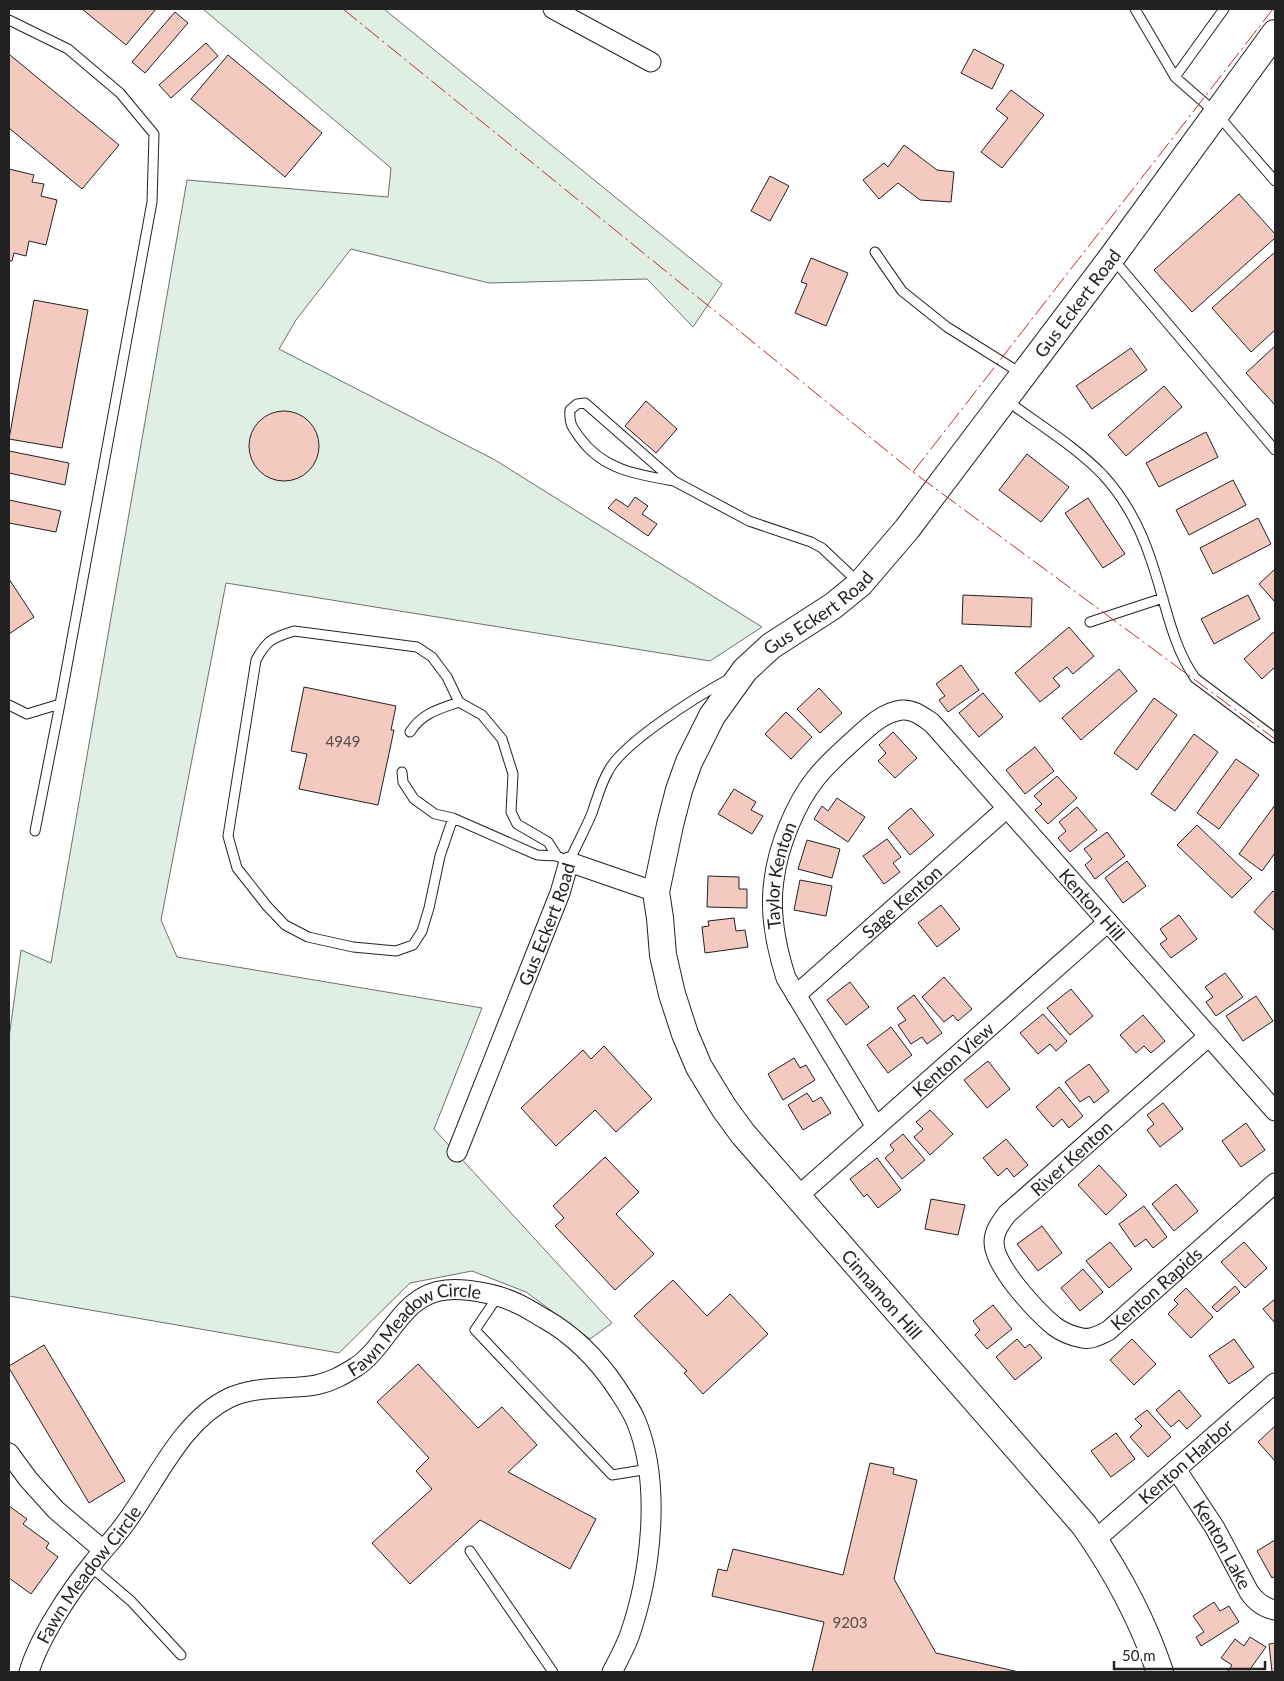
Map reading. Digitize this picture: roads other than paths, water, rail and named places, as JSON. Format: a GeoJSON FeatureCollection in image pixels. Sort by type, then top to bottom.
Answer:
{"type":"FeatureCollection","features":[{"type":"Feature","properties":{"kind":"street"},"geometry":{"type":"LineString","coordinates":[[553,9],[651,62]]}},
{"type":"Feature","properties":{"kind":"street","name":"Gus Eckert Road"},"geometry":{"type":"LineString","coordinates":[[456,1152],[560,893],[563,859],[656,892],[670,825],[689,762],[712,716],[745,670],[771,646],[833,606],[860,584],[907,529],[1112,257],[1275,33]]}},
{"type":"Feature","properties":{"kind":"street","name":"Kenton Hill"},"geometry":{"type":"LineString","coordinates":[[902,710],[917,713],[932,723],[1275,1111]]}},
{"type":"Feature","properties":{"kind":"street","name":"Taylor Kenton"},"geometry":{"type":"LineString","coordinates":[[876,1127],[786,978],[778,954],[773,914],[774,880],[781,847],[799,805],[815,779],[864,730],[886,715],[902,710]]}},
{"type":"Feature","properties":{"kind":"street","name":"Sage Kenton"},"geometry":{"type":"LineString","coordinates":[[796,996],[1007,808]]}},
{"type":"Feature","properties":{"kind":"street","name":"Cinnamon Hill"},"geometry":{"type":"LineString","coordinates":[[656,892],[663,955],[672,994],[685,1034],[696,1059],[724,1108],[743,1134],[797,1197],[1084,1525],[1095,1540],[1131,1604],[1152,1648],[1160,1672]]}},
{"type":"Feature","properties":{"kind":"street","name":"Kenton View"},"geometry":{"type":"LineString","coordinates":[[797,1197],[1108,922]]}},
{"type":"Feature","properties":{"kind":"street","name":"River Kenton"},"geometry":{"type":"LineString","coordinates":[[1028,1298],[1007,1276],[997,1257],[994,1241],[997,1228],[1007,1214],[1209,1036]]}},
{"type":"Feature","properties":{"kind":"street","name":"Kenton Rapids"},"geometry":{"type":"LineString","coordinates":[[1028,1298],[1054,1326],[1068,1334],[1084,1338],[1095,1338],[1108,1331],[1275,1183]]}},
{"type":"Feature","properties":{"kind":"street","name":"Fawn Meadow Circle"},"geometry":{"type":"LineString","coordinates":[[29,1672],[46,1635],[69,1596],[90,1566],[122,1528],[170,1455],[202,1416],[232,1397],[250,1391],[265,1388],[314,1385],[340,1377],[366,1360],[403,1312],[429,1294],[445,1290],[498,1296],[516,1302],[560,1328],[583,1345],[606,1373],[636,1422],[649,1469],[652,1528],[640,1600],[628,1639],[612,1672]]}},
{"type":"Feature","properties":{"kind":"street","name":"Kenton Harbor"},"geometry":{"type":"LineString","coordinates":[[1095,1540],[1275,1383]]}},
{"type":"Feature","properties":{"kind":"street"},"geometry":{"type":"LineString","coordinates":[[9,1453],[28,1479],[56,1510],[103,1550]]}},
{"type":"Feature","properties":{"kind":"street","name":"Kenton Lake"},"geometry":{"type":"LineString","coordinates":[[1176,1469],[1215,1528],[1256,1602],[1275,1610]]}},
{"type":"Feature","properties":{"kind":"lane"},"geometry":{"type":"LineString","coordinates":[[1136,9],[1175,77],[1216,113],[1275,181]]}},
{"type":"Feature","properties":{"kind":"lane"},"geometry":{"type":"LineString","coordinates":[[1175,77],[1224,9]]}},
{"type":"Feature","properties":{"kind":"lane"},"geometry":{"type":"LineString","coordinates":[[9,20],[68,49],[120,93],[154,134],[152,202],[35,831]]}},
{"type":"Feature","properties":{"kind":"lane"},"geometry":{"type":"LineString","coordinates":[[875,252],[902,291],[947,327],[1022,374]]}},
{"type":"Feature","properties":{"kind":"lane"},"geometry":{"type":"LineString","coordinates":[[1112,257],[1275,450]]}},
{"type":"Feature","properties":{"kind":"lane"},"geometry":{"type":"LineString","coordinates":[[1004,399],[1078,452],[1102,474],[1122,498],[1138,527],[1151,559],[1180,650],[1195,678],[1275,738]]}},
{"type":"Feature","properties":{"kind":"lane"},"geometry":{"type":"LineString","coordinates":[[674,481],[636,475],[615,468],[600,459],[583,443],[573,429],[569,421],[570,410],[576,404],[586,403],[674,481],[749,521],[811,542],[822,548],[860,584]]}},
{"type":"Feature","properties":{"kind":"lane"},"geometry":{"type":"LineString","coordinates":[[1090,622],[1163,598]]}},
{"type":"Feature","properties":{"kind":"lane"},"geometry":{"type":"LineString","coordinates":[[453,818],[440,856],[422,931],[413,945],[396,951],[354,947],[308,937],[285,925],[267,906],[237,868],[228,836],[256,660],[262,648],[274,637],[294,631],[418,647],[432,657],[447,678],[459,702],[482,714],[502,739],[513,774],[511,812],[517,824],[548,842],[563,859]]}},
{"type":"Feature","properties":{"kind":"lane"},"geometry":{"type":"LineString","coordinates":[[563,859],[591,816],[609,769],[623,752],[658,724],[708,690],[745,670]]}},
{"type":"Feature","properties":{"kind":"lane"},"geometry":{"type":"LineString","coordinates":[[410,732],[416,722],[434,711],[459,702]]}},
{"type":"Feature","properties":{"kind":"lane"},"geometry":{"type":"LineString","coordinates":[[9,706],[27,714],[60,704]]}},
{"type":"Feature","properties":{"kind":"lane"},"geometry":{"type":"LineString","coordinates":[[402,772],[404,782],[414,799],[435,814],[453,818],[537,855],[563,859]]}},
{"type":"Feature","properties":{"kind":"lane"},"geometry":{"type":"LineString","coordinates":[[498,1296],[475,1330],[612,1475],[649,1469]]}},
{"type":"Feature","properties":{"kind":"lane"},"geometry":{"type":"LineString","coordinates":[[470,1551],[553,1672]]}},
{"type":"Feature","properties":{"kind":"lane"},"geometry":{"type":"LineString","coordinates":[[90,1566],[131,1600],[181,1655]]}}]}
